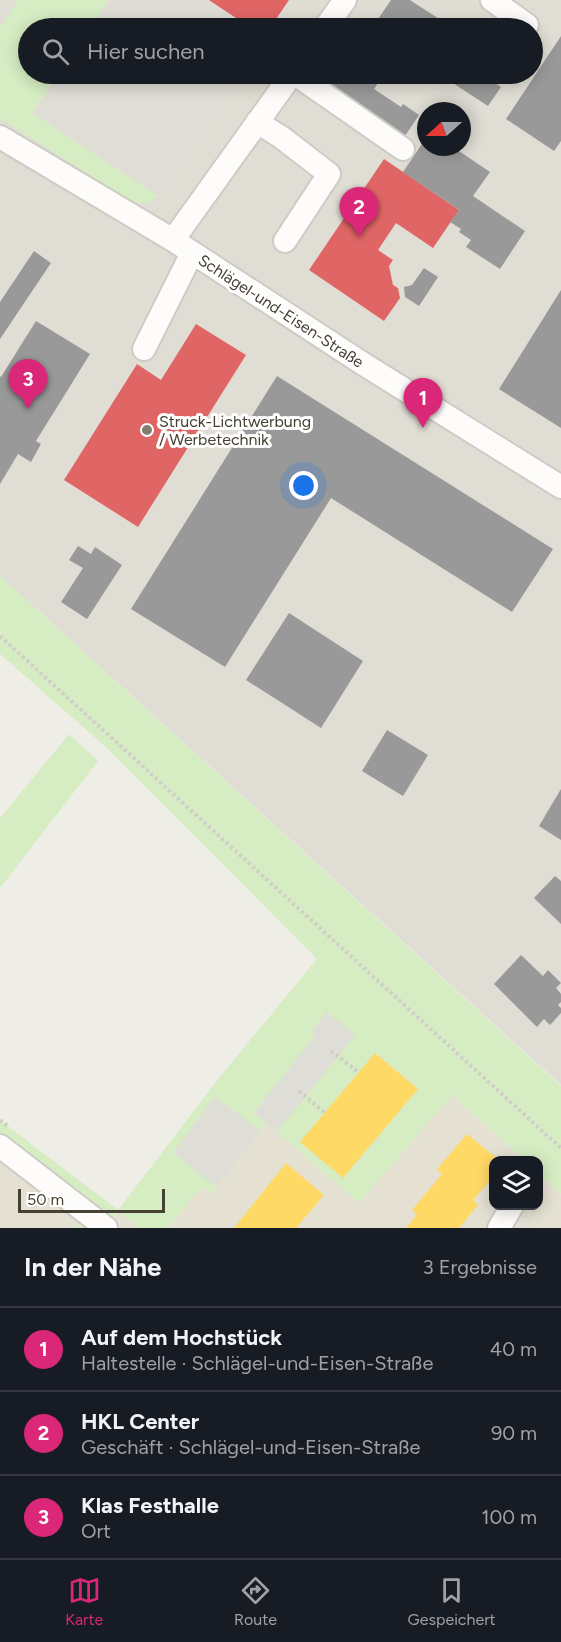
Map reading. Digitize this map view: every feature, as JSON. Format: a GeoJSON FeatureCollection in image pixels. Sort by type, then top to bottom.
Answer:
{"type":"FeatureCollection","features":[{"type":"Feature","properties":{"kind":"street"},"geometry":{"type":"LineString","coordinates":[[332,18],[345,0]]}},
{"type":"Feature","properties":{"kind":"street"},"geometry":{"type":"LineString","coordinates":[[492,0],[517,18]]}},
{"type":"Feature","properties":{"kind":"street"},"geometry":{"type":"LineString","coordinates":[[173,240],[286,84]]}},
{"type":"Feature","properties":{"kind":"street"},"geometry":{"type":"LineString","coordinates":[[309,84],[404,149]]}},
{"type":"Feature","properties":{"kind":"street"},"geometry":{"type":"LineString","coordinates":[[257,122],[281,137],[329,174],[285,241]]}},
{"type":"Feature","properties":{"kind":"street","name":"Schlägel-und-Eisen-Straße"},"geometry":{"type":"LineString","coordinates":[[0,137],[173,240],[385,378],[561,487]]}},
{"type":"Feature","properties":{"kind":"street"},"geometry":{"type":"LineString","coordinates":[[144,349],[192,253]]}},
{"type":"Feature","properties":{"kind":"street"},"geometry":{"type":"LineString","coordinates":[[0,1146],[106,1228]]}},
{"type":"Feature","properties":{"kind":"street"},"geometry":{"type":"LineString","coordinates":[[499,1228],[510,1210]]}},
{"type":"Feature","properties":{"kind":"path"},"geometry":{"type":"LineString","coordinates":[[0,636],[561,1148]]}},
{"type":"Feature","properties":{"kind":"path"},"geometry":{"type":"LineString","coordinates":[[331,1051],[358,1072]]}},
{"type":"Feature","properties":{"kind":"path"},"geometry":{"type":"LineString","coordinates":[[299,1092],[325,1113]]}},
{"type":"Feature","properties":{"kind":"shaded area"},"geometry":{"type":"Polygon","coordinates":[[[0,0],[561,0],[561,1085],[0,576],[0,0]]]}},
{"type":"Feature","properties":{"kind":"shaded area"},"geometry":{"type":"Polygon","coordinates":[[[112,0],[205,0],[231,18],[100,18],[112,0]]]}},
{"type":"Feature","properties":{"kind":"shaded area"},"geometry":{"type":"Polygon","coordinates":[[[58,84],[231,84],[159,192],[40,112],[58,84]]]}},
{"type":"Feature","properties":{"kind":"shaded area"},"geometry":{"type":"Polygon","coordinates":[[[317,959],[452,1094],[520,1156],[489,1156],[489,1210],[543,1210],[543,1178],[561,1194],[561,1228],[106,1228],[216,1082],[317,959]]]}},
{"type":"Feature","properties":{"kind":"shaded area"},"geometry":{"type":"Polygon","coordinates":[[[327,1012],[355,1035],[276,1131],[254,1113],[315,1036],[311,1032],[327,1012]]]}},
{"type":"Feature","properties":{"kind":"shaded area"},"geometry":{"type":"Polygon","coordinates":[[[215,1097],[260,1131],[217,1187],[173,1153],[215,1097]]]}},
{"type":"Feature","properties":{"kind":"shaded area"},"geometry":{"type":"Polygon","coordinates":[[[0,1146],[87,1214],[75,1228],[0,1228],[0,1146]]]}},
{"type":"Feature","properties":{"kind":"green space"},"geometry":{"type":"Polygon","coordinates":[[[18,0],[109,0],[97,18],[18,18],[18,84],[52,84],[32,113],[158,196],[148,203],[132,202],[0,118],[0,28],[18,0]]]}},
{"type":"Feature","properties":{"kind":"green space"},"geometry":{"type":"Polygon","coordinates":[[[0,576],[561,1086],[561,1194],[543,1178],[543,1156],[520,1156],[452,1095],[359,1203],[276,1131],[355,1035],[311,1032],[315,1036],[254,1112],[266,1122],[260,1131],[215,1097],[173,1153],[217,1187],[211,1194],[201,1187],[168,1228],[140,1228],[118,1211],[106,1228],[75,1228],[86,1214],[0,1146],[0,1120],[118,1210],[216,1082],[317,959],[108,749],[0,654],[0,576]],[[375,1053],[300,1142],[343,1178],[418,1089],[375,1053]]]}},
{"type":"Feature","properties":{"kind":"green space"},"geometry":{"type":"Polygon","coordinates":[[[69,734],[98,761],[0,888],[0,818],[69,734]]]}},
{"type":"Feature","properties":{"kind":"building: Wohnen"},"geometry":{"type":"Polygon","coordinates":[[[375,1053],[418,1089],[343,1178],[300,1142],[375,1053]]]}},
{"type":"Feature","properties":{"kind":"building: Wohnen"},"geometry":{"type":"Polygon","coordinates":[[[467,1134],[494,1156],[489,1156],[489,1182],[473,1200],[478,1205],[459,1228],[406,1228],[417,1215],[412,1210],[442,1174],[437,1169],[467,1134]]]}},
{"type":"Feature","properties":{"kind":"building: Wohnen"},"geometry":{"type":"Polygon","coordinates":[[[286,1163],[324,1195],[296,1228],[234,1228],[286,1163]]]}},
{"type":"Feature","properties":{"kind":"building: Handel"},"geometry":{"type":"Polygon","coordinates":[[[209,0],[289,0],[277,18],[236,18],[209,0]]]}},
{"type":"Feature","properties":{"kind":"building: Handel"},"geometry":{"type":"Polygon","coordinates":[[[384,159],[459,210],[433,248],[396,223],[378,250],[393,260],[389,266],[393,285],[398,288],[400,298],[384,321],[309,270],[384,159]]]}},
{"type":"Feature","properties":{"kind":"building: Handel","name":"Struck-Lichtwerbung / Werbetechnik"},"geometry":{"type":"Polygon","coordinates":[[[196,324],[246,355],[138,527],[64,480],[137,364],[161,380],[196,324]]]}},
{"type":"Feature","properties":{"kind":"building: Industrie"},"geometry":{"type":"Polygon","coordinates":[[[391,0],[410,0],[438,18],[379,18],[391,0]]]}},
{"type":"Feature","properties":{"kind":"building: Industrie"},"geometry":{"type":"Polygon","coordinates":[[[561,36],[561,141],[554,151],[506,119],[529,84],[543,84],[543,63],[561,36]]]}},
{"type":"Feature","properties":{"kind":"building: Industrie"},"geometry":{"type":"Polygon","coordinates":[[[331,84],[377,84],[374,89],[401,107],[403,104],[417,114],[417,118],[403,139],[327,90],[331,84]]]}},
{"type":"Feature","properties":{"kind":"building: Industrie"},"geometry":{"type":"Polygon","coordinates":[[[454,84],[497,84],[501,87],[488,106],[454,84]]]}},
{"type":"Feature","properties":{"kind":"building: Industrie"},"geometry":{"type":"Polygon","coordinates":[[[417,151],[417,156],[466,156],[490,172],[473,196],[525,231],[500,269],[466,247],[471,240],[459,232],[461,229],[450,222],[459,210],[403,172],[417,151]]]}},
{"type":"Feature","properties":{"kind":"building: Industrie"},"geometry":{"type":"Polygon","coordinates":[[[34,251],[51,263],[0,339],[0,302],[34,251]]]}},
{"type":"Feature","properties":{"kind":"building: Industrie"},"geometry":{"type":"Polygon","coordinates":[[[424,268],[438,277],[419,306],[405,297],[404,287],[412,285],[424,268]]]}},
{"type":"Feature","properties":{"kind":"building: Industrie"},"geometry":{"type":"Polygon","coordinates":[[[561,290],[561,428],[499,389],[561,290]]]}},
{"type":"Feature","properties":{"kind":"building: Industrie"},"geometry":{"type":"Polygon","coordinates":[[[36,321],[90,354],[36,441],[41,444],[31,462],[18,454],[0,484],[0,376],[36,321]]]}},
{"type":"Feature","properties":{"kind":"building: Industrie"},"geometry":{"type":"Polygon","coordinates":[[[277,376],[553,549],[512,612],[331,498],[225,667],[131,609],[277,376]]]}},
{"type":"Feature","properties":{"kind":"building: Industrie"},"geometry":{"type":"Polygon","coordinates":[[[78,546],[91,554],[95,547],[122,565],[87,619],[61,602],[83,568],[69,560],[78,546]]]}},
{"type":"Feature","properties":{"kind":"building: Industrie"},"geometry":{"type":"Polygon","coordinates":[[[289,613],[363,661],[321,728],[246,680],[289,613]]]}},
{"type":"Feature","properties":{"kind":"building: Industrie"},"geometry":{"type":"Polygon","coordinates":[[[387,730],[428,755],[403,796],[362,771],[387,730]]]}},
{"type":"Feature","properties":{"kind":"building: Industrie"},"geometry":{"type":"Polygon","coordinates":[[[561,789],[561,840],[539,826],[561,789]]]}},
{"type":"Feature","properties":{"kind":"building: Industrie"},"geometry":{"type":"Polygon","coordinates":[[[555,876],[561,881],[561,924],[534,898],[555,876]]]}},
{"type":"Feature","properties":{"kind":"building: Industrie"},"geometry":{"type":"Polygon","coordinates":[[[521,955],[543,976],[548,970],[561,983],[556,988],[561,994],[561,1002],[558,1005],[561,1013],[550,1025],[544,1019],[537,1027],[494,984],[521,955]]]}},
{"type":"Feature","properties":{"kind":"place","name":"HKL Center"},"geometry":{"type":"Point","coordinates":[359,237]}},
{"type":"Feature","properties":{"kind":"place","name":"Klas Festhalle"},"geometry":{"type":"Point","coordinates":[28,409]}},
{"type":"Feature","properties":{"kind":"place","name":"Auf dem Hochstück"},"geometry":{"type":"Point","coordinates":[423,428]}},
{"type":"Feature","properties":{"kind":"place","name":"Struck-Lichtwerbung / Werbetechnik"},"geometry":{"type":"Point","coordinates":[147,430]}}]}
